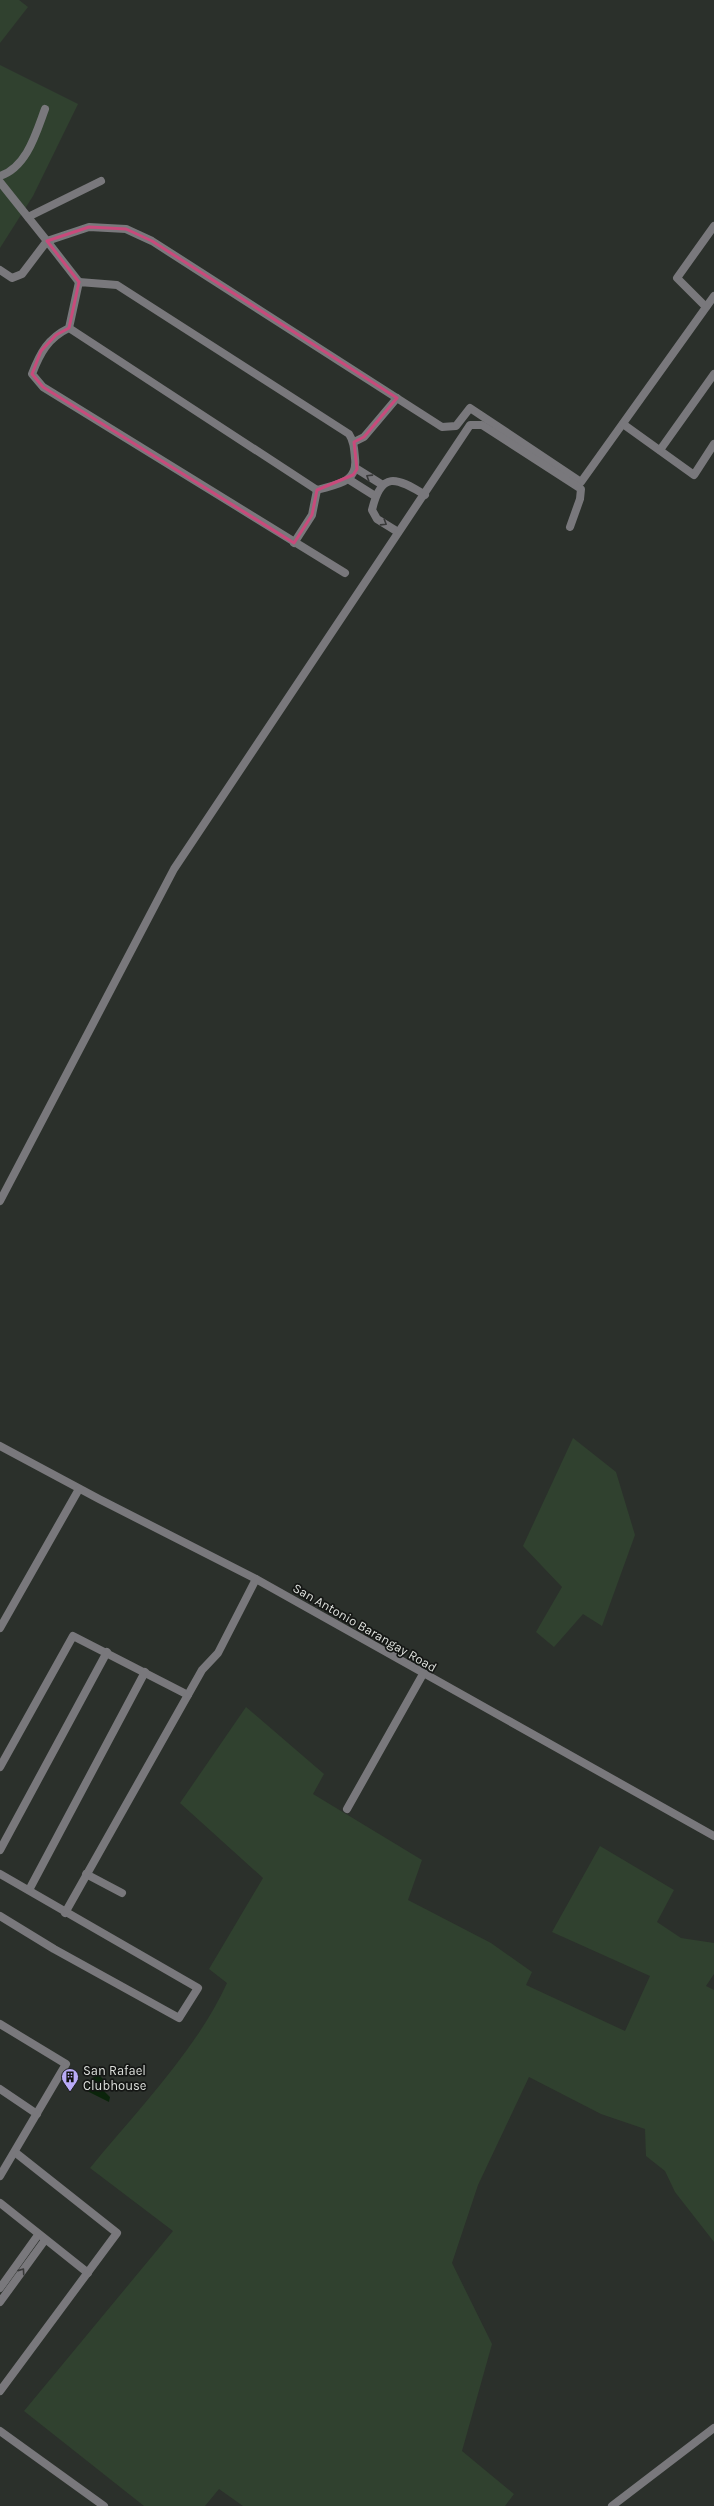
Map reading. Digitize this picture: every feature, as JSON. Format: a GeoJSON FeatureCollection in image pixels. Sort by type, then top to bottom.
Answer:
{"type":"FeatureCollection","features":[{"type":"Feature","properties":{"kind":"street"},"geometry":{"type":"LineString","coordinates":[[0,176],[6,174],[28,152],[45,109]]}},
{"type":"Feature","properties":{"kind":"street"},"geometry":{"type":"LineString","coordinates":[[28,217],[101,181]]}},
{"type":"Feature","properties":{"kind":"street"},"geometry":{"type":"LineString","coordinates":[[0,182],[79,282],[117,285],[349,434],[354,442],[356,469],[348,479],[317,490]]}},
{"type":"Feature","properties":{"kind":"street"},"geometry":{"type":"LineString","coordinates":[[706,307],[677,278],[714,226]]}},
{"type":"Feature","properties":{"kind":"street"},"geometry":{"type":"LineString","coordinates":[[0,270],[12,278],[22,274],[47,241],[89,227],[126,229],[152,241],[442,426],[456,426],[470,408],[581,482],[714,296]]}},
{"type":"Feature","properties":{"kind":"street"},"geometry":{"type":"LineString","coordinates":[[79,282],[69,328],[56,335],[41,350],[32,374],[43,386],[294,543],[345,573]]}},
{"type":"Feature","properties":{"kind":"street"},"geometry":{"type":"LineString","coordinates":[[69,328],[317,490]]}},
{"type":"Feature","properties":{"kind":"street"},"geometry":{"type":"LineString","coordinates":[[660,450],[714,374]]}},
{"type":"Feature","properties":{"kind":"street"},"geometry":{"type":"LineString","coordinates":[[354,442],[364,437],[397,398]]}},
{"type":"Feature","properties":{"kind":"street"},"geometry":{"type":"LineString","coordinates":[[623,424],[694,475],[714,444]]}},
{"type":"Feature","properties":{"kind":"street"},"geometry":{"type":"LineString","coordinates":[[0,1201],[174,869],[398,532],[425,495],[470,425],[482,425],[581,489],[580,499],[570,527]]}},
{"type":"Feature","properties":{"kind":"street"},"geometry":{"type":"LineString","coordinates":[[356,469],[381,484]]}},
{"type":"Feature","properties":{"kind":"street"},"geometry":{"type":"LineString","coordinates":[[348,479],[375,496]]}},
{"type":"Feature","properties":{"kind":"street"},"geometry":{"type":"LineString","coordinates":[[398,532],[378,519],[372,510],[375,496],[381,484],[392,480],[404,481],[425,495]]}},
{"type":"Feature","properties":{"kind":"street"},"geometry":{"type":"LineString","coordinates":[[294,543],[312,515],[317,490]]}},
{"type":"Feature","properties":{"kind":"street","name":"San Antonio Barangay Road"},"geometry":{"type":"LineString","coordinates":[[0,1446],[79,1489],[256,1579],[714,1836]]}},
{"type":"Feature","properties":{"kind":"street"},"geometry":{"type":"LineString","coordinates":[[0,1628],[79,1489]]}},
{"type":"Feature","properties":{"kind":"street"},"geometry":{"type":"LineString","coordinates":[[65,1913],[202,1670],[218,1653],[256,1579]]}},
{"type":"Feature","properties":{"kind":"street"},"geometry":{"type":"LineString","coordinates":[[0,1767],[73,1636],[107,1652],[188,1695]]}},
{"type":"Feature","properties":{"kind":"street"},"geometry":{"type":"LineString","coordinates":[[1,1844],[107,1652]]}},
{"type":"Feature","properties":{"kind":"street"},"geometry":{"type":"LineString","coordinates":[[29,1890],[145,1672]]}},
{"type":"Feature","properties":{"kind":"street"},"geometry":{"type":"LineString","coordinates":[[347,1809],[423,1674]]}},
{"type":"Feature","properties":{"kind":"street"},"geometry":{"type":"LineString","coordinates":[[0,1874],[29,1890],[65,1913],[198,1988],[179,2018],[54,1949],[0,1916]]}},
{"type":"Feature","properties":{"kind":"street"},"geometry":{"type":"LineString","coordinates":[[86,1874],[122,1893]]}},
{"type":"Feature","properties":{"kind":"street"},"geometry":{"type":"LineString","coordinates":[[0,2024],[66,2064],[16,2153],[0,2176]]}},
{"type":"Feature","properties":{"kind":"street"},"geometry":{"type":"LineString","coordinates":[[0,2089],[37,2114]]}},
{"type":"Feature","properties":{"kind":"street"},"geometry":{"type":"LineString","coordinates":[[0,2391],[117,2232],[16,2153]]}},
{"type":"Feature","properties":{"kind":"street"},"geometry":{"type":"LineString","coordinates":[[0,2203],[88,2273]]}},
{"type":"Feature","properties":{"kind":"street"},"geometry":{"type":"LineString","coordinates":[[0,2288],[41,2237]]}},
{"type":"Feature","properties":{"kind":"street"},"geometry":{"type":"LineString","coordinates":[[0,2302],[41,2237]]}},
{"type":"Feature","properties":{"kind":"street"},"geometry":{"type":"LineString","coordinates":[[612,2506],[714,2428]]}},
{"type":"Feature","properties":{"kind":"street"},"geometry":{"type":"LineString","coordinates":[[0,2431],[104,2506]]}},
{"type":"Feature","properties":{"kind":"highlighted area"},"geometry":{"type":"Polygon","coordinates":[[[89,227],[126,229],[152,241],[397,398],[364,437],[354,442],[357,469],[353,475],[317,490],[312,515],[294,543],[43,387],[32,374],[41,351],[56,335],[69,328],[79,282],[47,241],[89,227]]]}},
{"type":"Feature","properties":{"kind":"shaded area"},"geometry":{"type":"Polygon","coordinates":[[[0,0],[19,0],[28,7],[0,43],[0,0]]]}},
{"type":"Feature","properties":{"kind":"shaded area"},"geometry":{"type":"Polygon","coordinates":[[[0,65],[78,104],[33,196],[0,248],[0,65]]]}},
{"type":"Feature","properties":{"kind":"shaded area"},"geometry":{"type":"Polygon","coordinates":[[[573,1438],[616,1472],[635,1535],[602,1626],[583,1614],[554,1647],[536,1632],[562,1587],[523,1546],[573,1438]]]}},
{"type":"Feature","properties":{"kind":"shaded area"},"geometry":{"type":"Polygon","coordinates":[[[246,1707],[324,1774],[313,1794],[422,1860],[408,1900],[491,1943],[532,1972],[526,1985],[625,2031],[650,1976],[552,1932],[600,1846],[674,1890],[657,1922],[681,1938],[714,1943],[714,1974],[706,1986],[714,1990],[714,2242],[675,2192],[665,2171],[646,2156],[645,2129],[601,2114],[529,2077],[478,2185],[452,2263],[492,2344],[462,2451],[514,2494],[505,2506],[243,2506],[219,2489],[205,2506],[144,2506],[24,2411],[173,2231],[90,2168],[165,2079],[200,2031],[215,2007],[227,1983],[209,1969],[263,1878],[180,1803],[246,1707]]]}},
{"type":"Feature","properties":{"kind":"shaded area"},"geometry":{"type":"Polygon","coordinates":[[[99,2075],[104,2080],[100,2087],[110,2097],[109,2102],[85,2090],[92,2078],[99,2075]]]}},
{"type":"Feature","properties":{"kind":"place","name":"San Rafael Clubhouse"},"geometry":{"type":"Point","coordinates":[70,2092]}}]}
